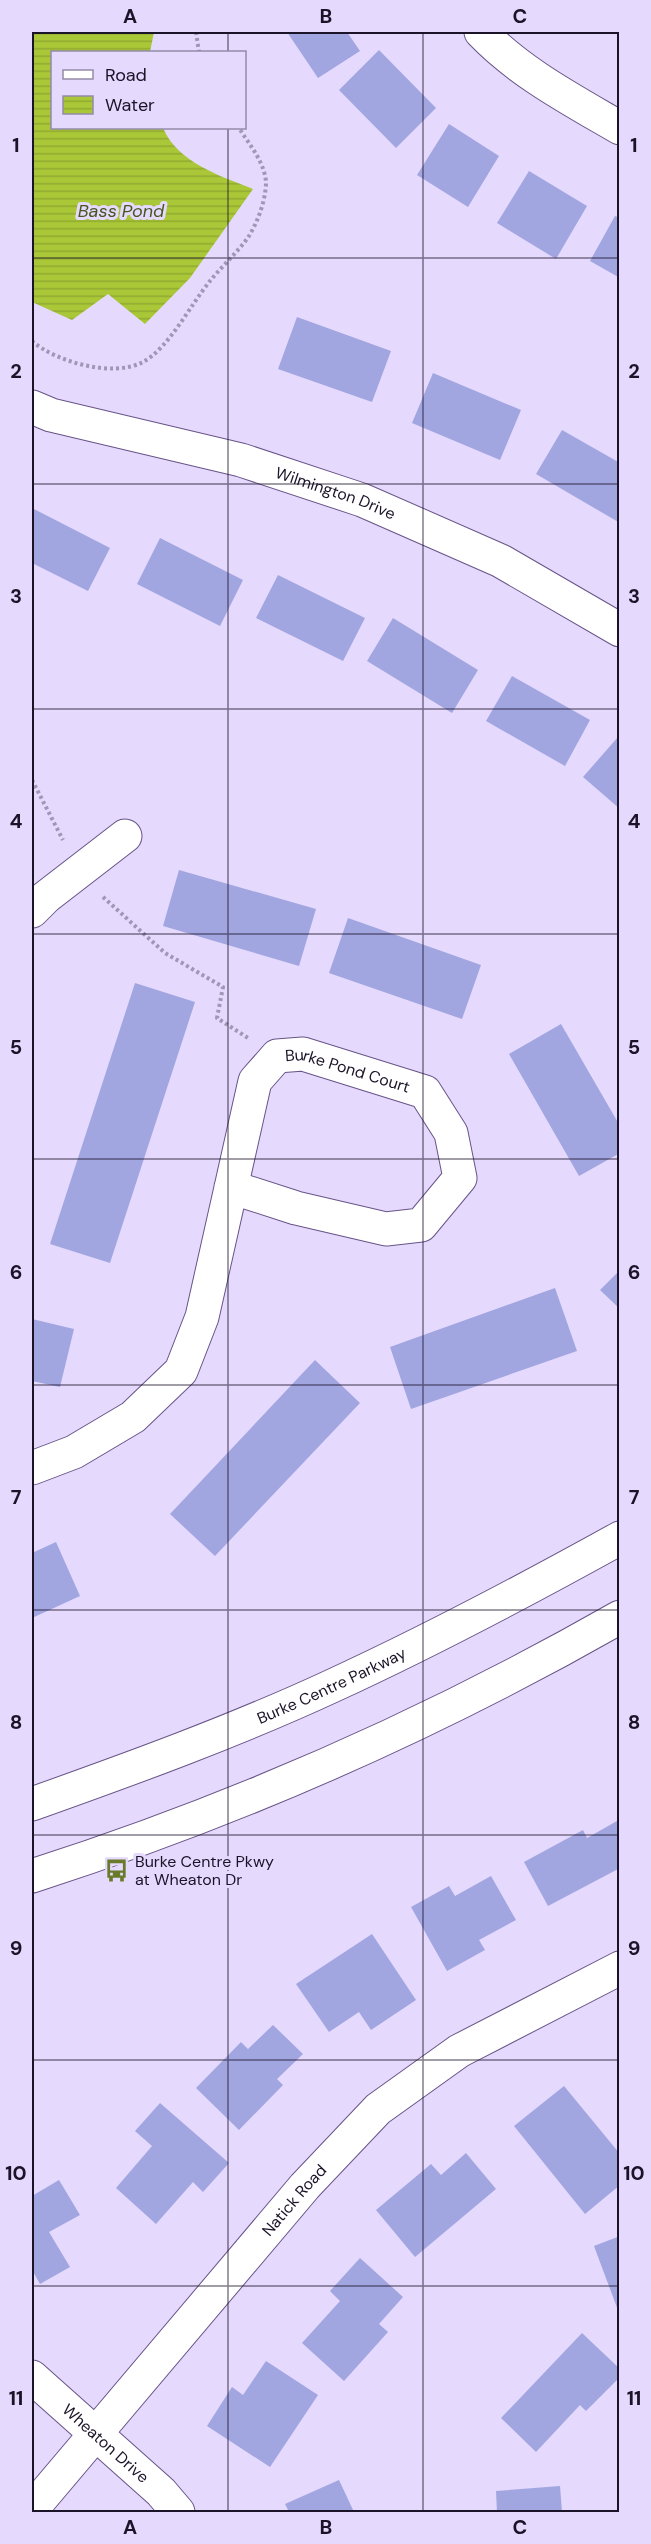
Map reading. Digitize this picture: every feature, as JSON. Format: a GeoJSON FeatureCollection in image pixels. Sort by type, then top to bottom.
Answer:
{"type":"FeatureCollection","features":[{"type":"Feature","properties":{"kind":"street"},"geometry":{"type":"LineString","coordinates":[[481,32],[496,47],[559,92],[620,128]]}},
{"type":"Feature","properties":{"kind":"street","name":"Wilmington Drive"},"geometry":{"type":"LineString","coordinates":[[32,407],[51,415],[241,460],[362,500],[501,561],[620,630]]}},
{"type":"Feature","properties":{"kind":"street"},"geometry":{"type":"LineString","coordinates":[[32,911],[46,897],[125,836]]}},
{"type":"Feature","properties":{"kind":"street","name":"Burke Pond Court"},"geometry":{"type":"LineString","coordinates":[[32,1468],[74,1452],[133,1417],[181,1371],[202,1317],[231,1187],[255,1081],[277,1056],[303,1054],[425,1092],[451,1133],[460,1178],[421,1225],[386,1229],[296,1208],[231,1187]]}},
{"type":"Feature","properties":{"kind":"street","name":"Burke Centre Parkway"},"geometry":{"type":"LineString","coordinates":[[32,1804],[152,1761],[332,1686],[509,1600],[620,1538]]}},
{"type":"Feature","properties":{"kind":"street"},"geometry":{"type":"LineString","coordinates":[[32,1876],[94,1856],[273,1786],[404,1728],[566,1647],[620,1617]]}},
{"type":"Feature","properties":{"kind":"street","name":"Natick Road"},"geometry":{"type":"LineString","coordinates":[[32,2509],[305,2186],[378,2109],[459,2051],[617,1976]]}},
{"type":"Feature","properties":{"kind":"street","name":"Wheaton Drive"},"geometry":{"type":"LineString","coordinates":[[32,2377],[161,2492],[178,2512]]}},
{"type":"Feature","properties":{"kind":"path"},"geometry":{"type":"LineString","coordinates":[[196,32],[199,51]]}},
{"type":"Feature","properties":{"kind":"path"},"geometry":{"type":"LineString","coordinates":[[32,341],[42,350],[81,364],[116,369],[143,362],[163,346],[210,281],[249,236],[261,210],[266,186],[265,172],[240,129]]}},
{"type":"Feature","properties":{"kind":"path"},"geometry":{"type":"LineString","coordinates":[[32,780],[79,871],[113,909],[165,953],[223,987],[217,1018],[277,1056]]}},
{"type":"Feature","properties":{"kind":"water","name":"Bass Pond"},"geometry":{"type":"Polygon","coordinates":[[[32,32],[154,32],[150,51],[51,51],[51,129],[164,129],[170,140],[190,159],[214,173],[253,189],[190,278],[145,324],[108,294],[72,320],[32,302],[32,32]]]}},
{"type":"Feature","properties":{"kind":"building"},"geometry":{"type":"Polygon","coordinates":[[[287,32],[347,32],[360,51],[318,78],[287,32]]]}},
{"type":"Feature","properties":{"kind":"building"},"geometry":{"type":"Polygon","coordinates":[[[379,50],[436,108],[396,148],[339,90],[379,50]]]}},
{"type":"Feature","properties":{"kind":"building"},"geometry":{"type":"Polygon","coordinates":[[[449,124],[499,156],[468,207],[417,175],[449,124]]]}},
{"type":"Feature","properties":{"kind":"building"},"geometry":{"type":"Polygon","coordinates":[[[529,171],[587,206],[556,259],[497,223],[529,171]]]}},
{"type":"Feature","properties":{"kind":"building"},"geometry":{"type":"Polygon","coordinates":[[[615,216],[620,218],[620,278],[590,261],[615,216]]]}},
{"type":"Feature","properties":{"kind":"building"},"geometry":{"type":"Polygon","coordinates":[[[297,317],[391,351],[372,402],[278,369],[297,317]]]}},
{"type":"Feature","properties":{"kind":"building"},"geometry":{"type":"Polygon","coordinates":[[[433,373],[521,410],[500,460],[412,423],[433,373]]]}},
{"type":"Feature","properties":{"kind":"building"},"geometry":{"type":"Polygon","coordinates":[[[562,430],[620,463],[620,523],[536,474],[562,430]]]}},
{"type":"Feature","properties":{"kind":"building"},"geometry":{"type":"Polygon","coordinates":[[[32,508],[110,548],[88,591],[32,563],[32,508]]]}},
{"type":"Feature","properties":{"kind":"building"},"geometry":{"type":"Polygon","coordinates":[[[160,538],[243,580],[220,626],[137,584],[160,538]]]}},
{"type":"Feature","properties":{"kind":"building"},"geometry":{"type":"Polygon","coordinates":[[[278,575],[365,618],[343,661],[256,618],[278,575]]]}},
{"type":"Feature","properties":{"kind":"building"},"geometry":{"type":"Polygon","coordinates":[[[393,618],[478,670],[452,713],[367,661],[393,618]]]}},
{"type":"Feature","properties":{"kind":"building"},"geometry":{"type":"Polygon","coordinates":[[[512,676],[590,720],[565,766],[486,721],[512,676]]]}},
{"type":"Feature","properties":{"kind":"building"},"geometry":{"type":"Polygon","coordinates":[[[618,737],[620,738],[620,809],[583,777],[618,737]]]}},
{"type":"Feature","properties":{"kind":"building"},"geometry":{"type":"Polygon","coordinates":[[[179,870],[316,909],[299,966],[163,926],[179,870]]]}},
{"type":"Feature","properties":{"kind":"building"},"geometry":{"type":"Polygon","coordinates":[[[348,918],[481,965],[462,1019],[329,973],[348,918]]]}},
{"type":"Feature","properties":{"kind":"building"},"geometry":{"type":"Polygon","coordinates":[[[135,983],[195,1002],[110,1263],[50,1244],[135,983]]]}},
{"type":"Feature","properties":{"kind":"building"},"geometry":{"type":"Polygon","coordinates":[[[561,1024],[620,1126],[620,1153],[579,1176],[509,1054],[561,1024]]]}},
{"type":"Feature","properties":{"kind":"building"},"geometry":{"type":"Polygon","coordinates":[[[620,1270],[620,1309],[600,1290],[620,1270]]]}},
{"type":"Feature","properties":{"kind":"building"},"geometry":{"type":"Polygon","coordinates":[[[555,1288],[577,1351],[411,1409],[390,1347],[555,1288]]]}},
{"type":"Feature","properties":{"kind":"building"},"geometry":{"type":"Polygon","coordinates":[[[32,1319],[74,1329],[60,1387],[32,1381],[32,1319]]]}},
{"type":"Feature","properties":{"kind":"building"},"geometry":{"type":"Polygon","coordinates":[[[315,1360],[360,1403],[215,1556],[170,1514],[315,1360]]]}},
{"type":"Feature","properties":{"kind":"building"},"geometry":{"type":"Polygon","coordinates":[[[56,1542],[80,1596],[32,1618],[32,1553],[56,1542]]]}},
{"type":"Feature","properties":{"kind":"building"},"geometry":{"type":"Polygon","coordinates":[[[617,1821],[620,1826],[620,1868],[548,1906],[524,1862],[583,1830],[587,1838],[617,1821]]]}},
{"type":"Feature","properties":{"kind":"building"},"geometry":{"type":"Polygon","coordinates":[[[491,1876],[516,1920],[479,1940],[485,1950],[447,1971],[411,1907],[449,1886],[455,1896],[491,1876]]]}},
{"type":"Feature","properties":{"kind":"building"},"geometry":{"type":"Polygon","coordinates":[[[372,1934],[416,2000],[371,2030],[359,2012],[329,2032],[296,1984],[372,1934]]]}},
{"type":"Feature","properties":{"kind":"building"},"geometry":{"type":"Polygon","coordinates":[[[273,2025],[303,2054],[277,2079],[283,2085],[239,2130],[196,2088],[241,2042],[248,2049],[273,2025]]]}},
{"type":"Feature","properties":{"kind":"building"},"geometry":{"type":"Polygon","coordinates":[[[564,2086],[620,2154],[620,2185],[585,2214],[514,2126],[564,2086]]]}},
{"type":"Feature","properties":{"kind":"building"},"geometry":{"type":"Polygon","coordinates":[[[160,2103],[229,2163],[203,2192],[193,2182],[156,2224],[116,2188],[152,2146],[135,2131],[160,2103]]]}},
{"type":"Feature","properties":{"kind":"building"},"geometry":{"type":"Polygon","coordinates":[[[466,2153],[496,2189],[415,2257],[376,2210],[431,2164],[441,2175],[466,2153]]]}},
{"type":"Feature","properties":{"kind":"building"},"geometry":{"type":"Polygon","coordinates":[[[59,2180],[80,2215],[49,2232],[70,2267],[40,2284],[32,2270],[32,2196],[59,2180]]]}},
{"type":"Feature","properties":{"kind":"building"},"geometry":{"type":"Polygon","coordinates":[[[620,2236],[620,2313],[619,2313],[594,2246],[620,2236]]]}},
{"type":"Feature","properties":{"kind":"building"},"geometry":{"type":"Polygon","coordinates":[[[360,2258],[403,2297],[379,2324],[388,2332],[344,2381],[302,2343],[340,2301],[330,2291],[360,2258]]]}},
{"type":"Feature","properties":{"kind":"building"},"geometry":{"type":"Polygon","coordinates":[[[582,2333],[620,2369],[620,2377],[586,2411],[580,2405],[536,2452],[501,2418],[582,2333]]]}},
{"type":"Feature","properties":{"kind":"building"},"geometry":{"type":"Polygon","coordinates":[[[266,2361],[318,2395],[270,2467],[207,2426],[232,2387],[243,2395],[266,2361]]]}},
{"type":"Feature","properties":{"kind":"building"},"geometry":{"type":"Polygon","coordinates":[[[339,2480],[354,2512],[289,2512],[285,2504],[339,2480]]]}},
{"type":"Feature","properties":{"kind":"building"},"geometry":{"type":"Polygon","coordinates":[[[560,2486],[562,2512],[497,2512],[496,2491],[560,2486]]]}},
{"type":"Feature","properties":{"kind":"place","name":"Burke Centre Pkwy at Wheaton Dr"},"geometry":{"type":"Point","coordinates":[117,1870]}}]}
